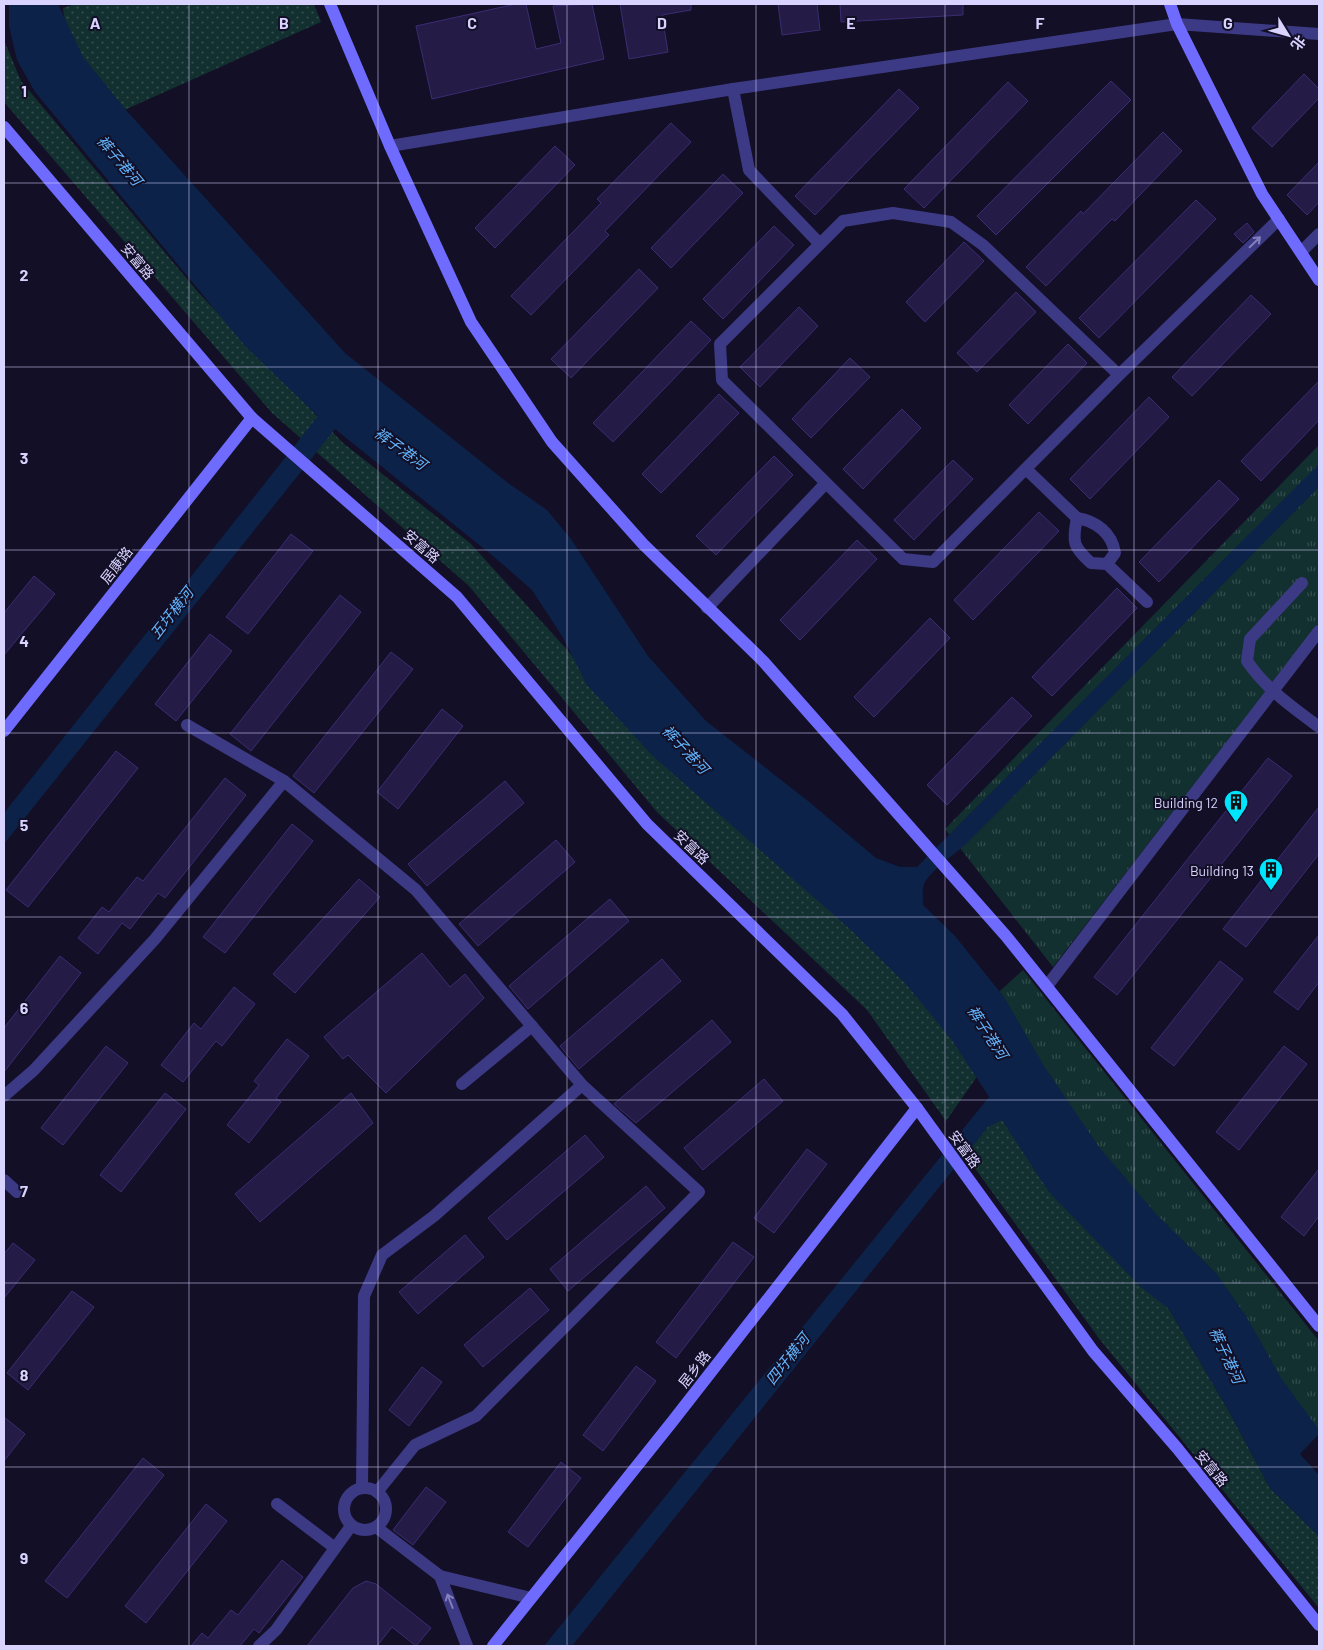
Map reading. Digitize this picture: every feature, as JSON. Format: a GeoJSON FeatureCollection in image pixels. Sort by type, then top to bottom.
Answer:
{"type":"FeatureCollection","features":[{"type":"Feature","properties":{"kind":"street"},"geometry":{"type":"LineString","coordinates":[[330,4],[390,146],[472,322],[547,434],[643,544],[763,661],[947,869],[1047,986],[1319,1326]]}},
{"type":"Feature","properties":{"kind":"street"},"geometry":{"type":"LineString","coordinates":[[1170,4],[1177,24],[1262,194],[1319,280]]}},
{"type":"Feature","properties":{"kind":"street"},"geometry":{"type":"LineString","coordinates":[[390,146],[732,89],[1177,24],[1319,34]]}},
{"type":"Feature","properties":{"kind":"street"},"geometry":{"type":"LineString","coordinates":[[732,89],[749,170],[820,244]]}},
{"type":"Feature","properties":{"kind":"street","name":"安富路"},"geometry":{"type":"LineString","coordinates":[[4,126],[252,418],[457,597],[647,824],[842,1014],[917,1108],[1093,1351],[1177,1448],[1319,1625]]}},
{"type":"Feature","properties":{"kind":"street"},"geometry":{"type":"LineString","coordinates":[[1119,375],[983,245],[951,222],[893,213],[843,221],[720,344],[722,380],[903,559],[934,562],[1119,375],[1279,220]]}},
{"type":"Feature","properties":{"kind":"street"},"geometry":{"type":"LineString","coordinates":[[1301,252],[1319,234]]}},
{"type":"Feature","properties":{"kind":"street","name":"居康路"},"geometry":{"type":"LineString","coordinates":[[4,731],[252,418]]}},
{"type":"Feature","properties":{"kind":"street"},"geometry":{"type":"LineString","coordinates":[[1026,469],[1077,518],[1093,521],[1113,541],[1114,553],[1107,564]]}},
{"type":"Feature","properties":{"kind":"street"},"geometry":{"type":"LineString","coordinates":[[708,608],[826,483]]}},
{"type":"Feature","properties":{"kind":"street"},"geometry":{"type":"LineString","coordinates":[[1077,518],[1073,536],[1077,550],[1091,564],[1107,564],[1147,602]]}},
{"type":"Feature","properties":{"kind":"street"},"geometry":{"type":"LineString","coordinates":[[1302,583],[1250,639],[1247,661],[1258,678],[1272,692],[1319,727]]}},
{"type":"Feature","properties":{"kind":"street"},"geometry":{"type":"LineString","coordinates":[[1047,986],[1319,631]]}},
{"type":"Feature","properties":{"kind":"street"},"geometry":{"type":"LineString","coordinates":[[188,725],[284,781],[416,890],[582,1085],[699,1192],[476,1416],[415,1444],[376,1492]]}},
{"type":"Feature","properties":{"kind":"street"},"geometry":{"type":"LineString","coordinates":[[4,1096],[34,1070],[155,940],[284,781]]}},
{"type":"Feature","properties":{"kind":"street"},"geometry":{"type":"LineString","coordinates":[[462,1084],[532,1026]]}},
{"type":"Feature","properties":{"kind":"street"},"geometry":{"type":"LineString","coordinates":[[362,1488],[364,1296],[382,1255],[434,1216],[582,1085]]}},
{"type":"Feature","properties":{"kind":"street","name":"居乡路"},"geometry":{"type":"LineString","coordinates":[[492,1646],[678,1414],[917,1108]]}},
{"type":"Feature","properties":{"kind":"street"},"geometry":{"type":"LineString","coordinates":[[4,1180],[17,1192]]}},
{"type":"Feature","properties":{"kind":"street"},"geometry":{"type":"LineString","coordinates":[[362,1488],[376,1492],[385,1503],[385,1516],[376,1527],[363,1531],[351,1526],[344,1514],[345,1500],[355,1490],[362,1488]]}},
{"type":"Feature","properties":{"kind":"street"},"geometry":{"type":"LineString","coordinates":[[277,1504],[335,1548]]}},
{"type":"Feature","properties":{"kind":"street"},"geometry":{"type":"LineString","coordinates":[[259,1646],[276,1630],[351,1526]]}},
{"type":"Feature","properties":{"kind":"street"},"geometry":{"type":"LineString","coordinates":[[376,1527],[440,1576],[531,1598]]}},
{"type":"Feature","properties":{"kind":"street"},"geometry":{"type":"LineString","coordinates":[[440,1576],[467,1646]]}},
{"type":"Feature","properties":{"kind":"green space"},"geometry":{"type":"Polygon","coordinates":[[[75,4],[314,4],[321,22],[111,116],[70,62],[63,8],[75,4]]]}},
{"type":"Feature","properties":{"kind":"green space"},"geometry":{"type":"Polygon","coordinates":[[[4,40],[21,81],[198,292],[343,443],[470,543],[621,709],[871,926],[983,1068],[946,1121],[867,1010],[657,812],[469,586],[272,413],[4,102],[4,40]]]}},
{"type":"Feature","properties":{"kind":"green space"},"geometry":{"type":"Polygon","coordinates":[[[1319,445],[1319,623],[1053,967],[945,829],[1319,445]]]}},
{"type":"Feature","properties":{"kind":"green space"},"geometry":{"type":"Polygon","coordinates":[[[1023,970],[1319,1341],[1319,1475],[1103,1168],[989,1001],[1023,970]]]}},
{"type":"Feature","properties":{"kind":"green space"},"geometry":{"type":"Polygon","coordinates":[[[1002,1097],[1169,1309],[1230,1413],[1270,1488],[1319,1536],[1319,1608],[1101,1341],[960,1148],[1002,1097]]]}},
{"type":"Feature","properties":{"kind":"water"},"geometry":{"type":"Polygon","coordinates":[[[9,4],[58,4],[83,57],[126,110],[345,353],[508,483],[547,510],[571,539],[648,656],[706,721],[808,801],[876,858],[900,867],[917,867],[1319,464],[1319,487],[966,844],[927,879],[923,889],[923,905],[955,936],[1004,997],[1044,1066],[1099,1147],[1156,1214],[1216,1273],[1246,1316],[1281,1378],[1319,1430],[1319,1536],[1270,1488],[1230,1413],[1169,1309],[1141,1287],[1049,1192],[1002,1120],[988,1127],[572,1646],[544,1646],[989,1097],[952,1040],[905,983],[850,929],[654,757],[587,685],[562,636],[532,590],[493,556],[335,429],[4,844],[4,813],[318,416],[246,347],[35,92],[17,60],[9,26],[9,4]]]}},
{"type":"Feature","properties":{"kind":"pier"},"geometry":{"type":"Polygon","coordinates":[[[1319,1434],[1319,1475],[1300,1454],[1319,1434]]]}},
{"type":"Feature","properties":{"kind":"building"},"geometry":{"type":"Polygon","coordinates":[[[516,4],[526,4],[536,49],[561,43],[553,6],[592,4],[604,59],[432,99],[416,26],[516,4]]]}},
{"type":"Feature","properties":{"kind":"building"},"geometry":{"type":"Polygon","coordinates":[[[620,4],[691,4],[691,10],[662,15],[668,52],[629,59],[620,4]]]}},
{"type":"Feature","properties":{"kind":"building"},"geometry":{"type":"Polygon","coordinates":[[[778,4],[817,4],[820,30],[782,35],[778,4]]]}},
{"type":"Feature","properties":{"kind":"building"},"geometry":{"type":"Polygon","coordinates":[[[840,4],[963,4],[963,15],[841,22],[840,4]]]}},
{"type":"Feature","properties":{"kind":"building"},"geometry":{"type":"Polygon","coordinates":[[[1304,74],[1319,89],[1319,98],[1272,147],[1252,128],[1304,74]]]}},
{"type":"Feature","properties":{"kind":"building"},"geometry":{"type":"Polygon","coordinates":[[[1111,81],[1131,100],[996,235],[977,216],[1111,81]]]}},
{"type":"Feature","properties":{"kind":"building"},"geometry":{"type":"Polygon","coordinates":[[[1008,82],[1028,101],[924,208],[904,189],[1008,82]]]}},
{"type":"Feature","properties":{"kind":"building"},"geometry":{"type":"Polygon","coordinates":[[[899,89],[919,108],[815,215],[795,196],[899,89]]]}},
{"type":"Feature","properties":{"kind":"building"},"geometry":{"type":"Polygon","coordinates":[[[671,123],[691,142],[605,231],[609,235],[531,315],[511,296],[601,203],[597,199],[671,123]]]}},
{"type":"Feature","properties":{"kind":"building"},"geometry":{"type":"Polygon","coordinates":[[[1163,132],[1182,151],[1115,221],[1112,219],[1046,286],[1026,267],[1081,211],[1083,214],[1163,132]]]}},
{"type":"Feature","properties":{"kind":"building"},"geometry":{"type":"Polygon","coordinates":[[[555,146],[575,165],[495,248],[475,228],[555,146]]]}},
{"type":"Feature","properties":{"kind":"building"},"geometry":{"type":"Polygon","coordinates":[[[1319,162],[1319,202],[1307,215],[1287,195],[1319,162]]]}},
{"type":"Feature","properties":{"kind":"building"},"geometry":{"type":"Polygon","coordinates":[[[723,174],[743,193],[671,268],[651,248],[723,174]]]}},
{"type":"Feature","properties":{"kind":"building"},"geometry":{"type":"Polygon","coordinates":[[[1196,200],[1216,219],[1099,338],[1079,318],[1196,200]]]}},
{"type":"Feature","properties":{"kind":"building"},"geometry":{"type":"Polygon","coordinates":[[[1247,223],[1254,232],[1243,243],[1234,234],[1247,223]]]}},
{"type":"Feature","properties":{"kind":"building"},"geometry":{"type":"Polygon","coordinates":[[[774,226],[794,245],[723,319],[703,299],[774,226]]]}},
{"type":"Feature","properties":{"kind":"building"},"geometry":{"type":"Polygon","coordinates":[[[964,242],[984,261],[925,322],[906,302],[964,242]]]}},
{"type":"Feature","properties":{"kind":"building"},"geometry":{"type":"Polygon","coordinates":[[[639,269],[658,288],[571,378],[551,359],[639,269]]]}},
{"type":"Feature","properties":{"kind":"building"},"geometry":{"type":"Polygon","coordinates":[[[1016,292],[1036,312],[977,372],[957,353],[1016,292]]]}},
{"type":"Feature","properties":{"kind":"building"},"geometry":{"type":"Polygon","coordinates":[[[1251,295],[1271,314],[1192,396],[1172,377],[1251,295]]]}},
{"type":"Feature","properties":{"kind":"building"},"geometry":{"type":"Polygon","coordinates":[[[799,307],[818,326],[760,387],[740,367],[799,307]]]}},
{"type":"Feature","properties":{"kind":"building"},"geometry":{"type":"Polygon","coordinates":[[[691,321],[711,340],[613,442],[593,423],[691,321]]]}},
{"type":"Feature","properties":{"kind":"building"},"geometry":{"type":"Polygon","coordinates":[[[1068,344],[1087,363],[1028,424],[1009,405],[1068,344]]]}},
{"type":"Feature","properties":{"kind":"building"},"geometry":{"type":"Polygon","coordinates":[[[850,358],[870,377],[811,438],[792,419],[850,358]]]}},
{"type":"Feature","properties":{"kind":"building"},"geometry":{"type":"Polygon","coordinates":[[[1319,381],[1319,420],[1261,481],[1241,461],[1319,381]]]}},
{"type":"Feature","properties":{"kind":"building"},"geometry":{"type":"Polygon","coordinates":[[[719,394],[739,413],[661,493],[642,474],[719,394]]]}},
{"type":"Feature","properties":{"kind":"building"},"geometry":{"type":"Polygon","coordinates":[[[1149,397],[1169,417],[1090,499],[1070,479],[1149,397]]]}},
{"type":"Feature","properties":{"kind":"building"},"geometry":{"type":"Polygon","coordinates":[[[902,409],[921,428],[863,489],[843,469],[902,409]]]}},
{"type":"Feature","properties":{"kind":"building"},"geometry":{"type":"Polygon","coordinates":[[[774,456],[793,475],[716,555],[696,536],[774,456]]]}},
{"type":"Feature","properties":{"kind":"building"},"geometry":{"type":"Polygon","coordinates":[[[953,460],[973,479],[914,540],[894,520],[953,460]]]}},
{"type":"Feature","properties":{"kind":"building"},"geometry":{"type":"Polygon","coordinates":[[[1219,480],[1239,499],[1159,582],[1139,562],[1219,480]]]}},
{"type":"Feature","properties":{"kind":"building"},"geometry":{"type":"Polygon","coordinates":[[[1039,512],[1059,531],[973,620],[954,600],[1039,512]]]}},
{"type":"Feature","properties":{"kind":"building"},"geometry":{"type":"Polygon","coordinates":[[[291,534],[313,551],[248,634],[226,617],[291,534]]]}},
{"type":"Feature","properties":{"kind":"building"},"geometry":{"type":"Polygon","coordinates":[[[857,540],[877,559],[800,640],[780,620],[857,540]]]}},
{"type":"Feature","properties":{"kind":"building"},"geometry":{"type":"Polygon","coordinates":[[[34,576],[55,594],[4,655],[4,613],[34,576]]]}},
{"type":"Feature","properties":{"kind":"building"},"geometry":{"type":"Polygon","coordinates":[[[1117,588],[1137,608],[1052,696],[1032,677],[1117,588]]]}},
{"type":"Feature","properties":{"kind":"building"},"geometry":{"type":"Polygon","coordinates":[[[340,595],[361,612],[251,751],[230,734],[340,595]]]}},
{"type":"Feature","properties":{"kind":"building"},"geometry":{"type":"Polygon","coordinates":[[[930,618],[950,638],[874,717],[854,697],[930,618]]]}},
{"type":"Feature","properties":{"kind":"building"},"geometry":{"type":"Polygon","coordinates":[[[210,634],[232,651],[176,721],[155,704],[210,634]]]}},
{"type":"Feature","properties":{"kind":"building"},"geometry":{"type":"Polygon","coordinates":[[[391,652],[413,669],[314,793],[293,776],[391,652]]]}},
{"type":"Feature","properties":{"kind":"building"},"geometry":{"type":"Polygon","coordinates":[[[1012,697],[1032,716],[947,805],[927,785],[1012,697]]]}},
{"type":"Feature","properties":{"kind":"building"},"geometry":{"type":"Polygon","coordinates":[[[442,709],[463,726],[398,809],[377,792],[442,709]]]}},
{"type":"Feature","properties":{"kind":"building"},"geometry":{"type":"Polygon","coordinates":[[[116,751],[138,768],[28,907],[6,890],[116,751]]]}},
{"type":"Feature","properties":{"kind":"building"},"geometry":{"type":"Polygon","coordinates":[[[1268,758],[1292,776],[1117,995],[1094,977],[1268,758]]]}},
{"type":"Feature","properties":{"kind":"building"},"geometry":{"type":"Polygon","coordinates":[[[225,778],[246,795],[165,898],[158,893],[130,929],[122,923],[98,954],[78,938],[102,907],[109,912],[137,877],[143,881],[225,778]]]}},
{"type":"Feature","properties":{"kind":"building"},"geometry":{"type":"Polygon","coordinates":[[[505,781],[524,803],[427,886],[408,864],[505,781]]]}},
{"type":"Feature","properties":{"kind":"building","name":"Building 13"},"geometry":{"type":"Polygon","coordinates":[[[1319,807],[1319,854],[1246,947],[1223,929],[1319,807]]]}},
{"type":"Feature","properties":{"kind":"building"},"geometry":{"type":"Polygon","coordinates":[[[292,824],[313,841],[225,953],[203,937],[292,824]]]}},
{"type":"Feature","properties":{"kind":"building"},"geometry":{"type":"Polygon","coordinates":[[[556,840],[575,862],[478,946],[459,924],[556,840]]]}},
{"type":"Feature","properties":{"kind":"building"},"geometry":{"type":"Polygon","coordinates":[[[359,879],[380,897],[295,993],[273,974],[359,879]]]}},
{"type":"Feature","properties":{"kind":"building"},"geometry":{"type":"Polygon","coordinates":[[[610,899],[629,921],[528,1009],[509,986],[610,899]]]}},
{"type":"Feature","properties":{"kind":"building"},"geometry":{"type":"Polygon","coordinates":[[[1319,935],[1319,982],[1298,1010],[1274,992],[1319,935]]]}},
{"type":"Feature","properties":{"kind":"building"},"geometry":{"type":"Polygon","coordinates":[[[422,953],[450,987],[465,974],[484,998],[386,1093],[348,1055],[343,1059],[324,1037],[422,953]]]}},
{"type":"Feature","properties":{"kind":"building"},"geometry":{"type":"Polygon","coordinates":[[[60,956],[81,973],[4,1072],[4,1028],[60,956]]]}},
{"type":"Feature","properties":{"kind":"building"},"geometry":{"type":"Polygon","coordinates":[[[662,959],[681,981],[579,1069],[560,1046],[662,959]]]}},
{"type":"Feature","properties":{"kind":"building"},"geometry":{"type":"Polygon","coordinates":[[[1220,961],[1243,979],[1174,1066],[1151,1048],[1220,961]]]}},
{"type":"Feature","properties":{"kind":"building"},"geometry":{"type":"Polygon","coordinates":[[[234,987],[255,1004],[222,1046],[216,1041],[183,1082],[161,1065],[194,1023],[201,1029],[234,987]]]}},
{"type":"Feature","properties":{"kind":"building"},"geometry":{"type":"Polygon","coordinates":[[[712,1020],[731,1042],[636,1123],[614,1104],[712,1020]]]}},
{"type":"Feature","properties":{"kind":"building"},"geometry":{"type":"Polygon","coordinates":[[[287,1039],[309,1056],[276,1098],[281,1102],[249,1143],[227,1125],[259,1085],[254,1081],[287,1039]]]}},
{"type":"Feature","properties":{"kind":"building"},"geometry":{"type":"Polygon","coordinates":[[[106,1046],[128,1063],[63,1145],[41,1128],[106,1046]]]}},
{"type":"Feature","properties":{"kind":"building"},"geometry":{"type":"Polygon","coordinates":[[[1284,1046],[1307,1064],[1239,1150],[1216,1132],[1284,1046]]]}},
{"type":"Feature","properties":{"kind":"building"},"geometry":{"type":"Polygon","coordinates":[[[764,1079],[783,1101],[703,1170],[684,1148],[764,1079]]]}},
{"type":"Feature","properties":{"kind":"building"},"geometry":{"type":"Polygon","coordinates":[[[165,1093],[186,1109],[121,1192],[100,1175],[165,1093]]]}},
{"type":"Feature","properties":{"kind":"building"},"geometry":{"type":"Polygon","coordinates":[[[351,1093],[373,1123],[260,1222],[235,1194],[351,1093]]]}},
{"type":"Feature","properties":{"kind":"building"},"geometry":{"type":"Polygon","coordinates":[[[585,1135],[604,1157],[507,1240],[488,1218],[585,1135]]]}},
{"type":"Feature","properties":{"kind":"building"},"geometry":{"type":"Polygon","coordinates":[[[807,1149],[827,1164],[774,1233],[754,1218],[807,1149]]]}},
{"type":"Feature","properties":{"kind":"building"},"geometry":{"type":"Polygon","coordinates":[[[1319,1169],[1319,1216],[1304,1236],[1281,1217],[1319,1169]]]}},
{"type":"Feature","properties":{"kind":"building"},"geometry":{"type":"Polygon","coordinates":[[[646,1186],[665,1208],[568,1291],[550,1269],[646,1186]]]}},
{"type":"Feature","properties":{"kind":"building"},"geometry":{"type":"Polygon","coordinates":[[[465,1235],[484,1257],[418,1314],[399,1292],[465,1235]]]}},
{"type":"Feature","properties":{"kind":"building"},"geometry":{"type":"Polygon","coordinates":[[[733,1242],[754,1257],[676,1358],[656,1342],[733,1242]]]}},
{"type":"Feature","properties":{"kind":"building"},"geometry":{"type":"Polygon","coordinates":[[[13,1243],[35,1260],[4,1298],[4,1254],[13,1243]]]}},
{"type":"Feature","properties":{"kind":"building"},"geometry":{"type":"Polygon","coordinates":[[[530,1288],[549,1310],[483,1367],[464,1345],[530,1288]]]}},
{"type":"Feature","properties":{"kind":"building"},"geometry":{"type":"Polygon","coordinates":[[[72,1291],[94,1307],[28,1390],[7,1373],[72,1291]]]}},
{"type":"Feature","properties":{"kind":"building"},"geometry":{"type":"Polygon","coordinates":[[[636,1366],[656,1381],[603,1451],[583,1435],[636,1366]]]}},
{"type":"Feature","properties":{"kind":"building"},"geometry":{"type":"Polygon","coordinates":[[[422,1367],[442,1382],[409,1426],[389,1410],[422,1367]]]}},
{"type":"Feature","properties":{"kind":"building"},"geometry":{"type":"Polygon","coordinates":[[[4,1417],[25,1434],[4,1461],[4,1417]]]}},
{"type":"Feature","properties":{"kind":"building"},"geometry":{"type":"Polygon","coordinates":[[[143,1458],[164,1475],[67,1598],[45,1581],[143,1458]]]}},
{"type":"Feature","properties":{"kind":"building"},"geometry":{"type":"Polygon","coordinates":[[[561,1462],[581,1478],[528,1547],[508,1532],[561,1462]]]}},
{"type":"Feature","properties":{"kind":"building"},"geometry":{"type":"Polygon","coordinates":[[[426,1487],[446,1502],[413,1545],[393,1530],[426,1487]]]}},
{"type":"Feature","properties":{"kind":"building"},"geometry":{"type":"Polygon","coordinates":[[[206,1504],[227,1521],[146,1623],[125,1606],[206,1504]]]}},
{"type":"Feature","properties":{"kind":"building"},"geometry":{"type":"Polygon","coordinates":[[[282,1560],[303,1577],[259,1633],[254,1629],[240,1646],[191,1646],[202,1633],[208,1638],[231,1610],[238,1615],[282,1560]]]}},
{"type":"Feature","properties":{"kind":"building"},"geometry":{"type":"Polygon","coordinates":[[[366,1581],[376,1584],[431,1628],[416,1646],[392,1627],[377,1646],[307,1646],[353,1588],[366,1581]]]}},
{"type":"Feature","properties":{"kind":"place","name":"Building 12"},"geometry":{"type":"Point","coordinates":[1236,823]}},
{"type":"Feature","properties":{"kind":"place","name":"Building 13"},"geometry":{"type":"Point","coordinates":[1271,891]}},
{"type":"Feature","properties":{"kind":"water label","name":"裤子港河"},"geometry":{"type":"Point","coordinates":[120,160]}},
{"type":"Feature","properties":{"kind":"water label","name":"裤子港河"},"geometry":{"type":"Point","coordinates":[401,448]}},
{"type":"Feature","properties":{"kind":"water label","name":"五圩横河"},"geometry":{"type":"Point","coordinates":[171,613]}},
{"type":"Feature","properties":{"kind":"water label","name":"裤子港河"},"geometry":{"type":"Point","coordinates":[686,749]}},
{"type":"Feature","properties":{"kind":"water label","name":"裤子港河"},"geometry":{"type":"Point","coordinates":[988,1032]}},
{"type":"Feature","properties":{"kind":"water label","name":"裤子港河"},"geometry":{"type":"Point","coordinates":[1227,1355]}},
{"type":"Feature","properties":{"kind":"water label","name":"四圩横河"},"geometry":{"type":"Point","coordinates":[787,1359]}}]}
